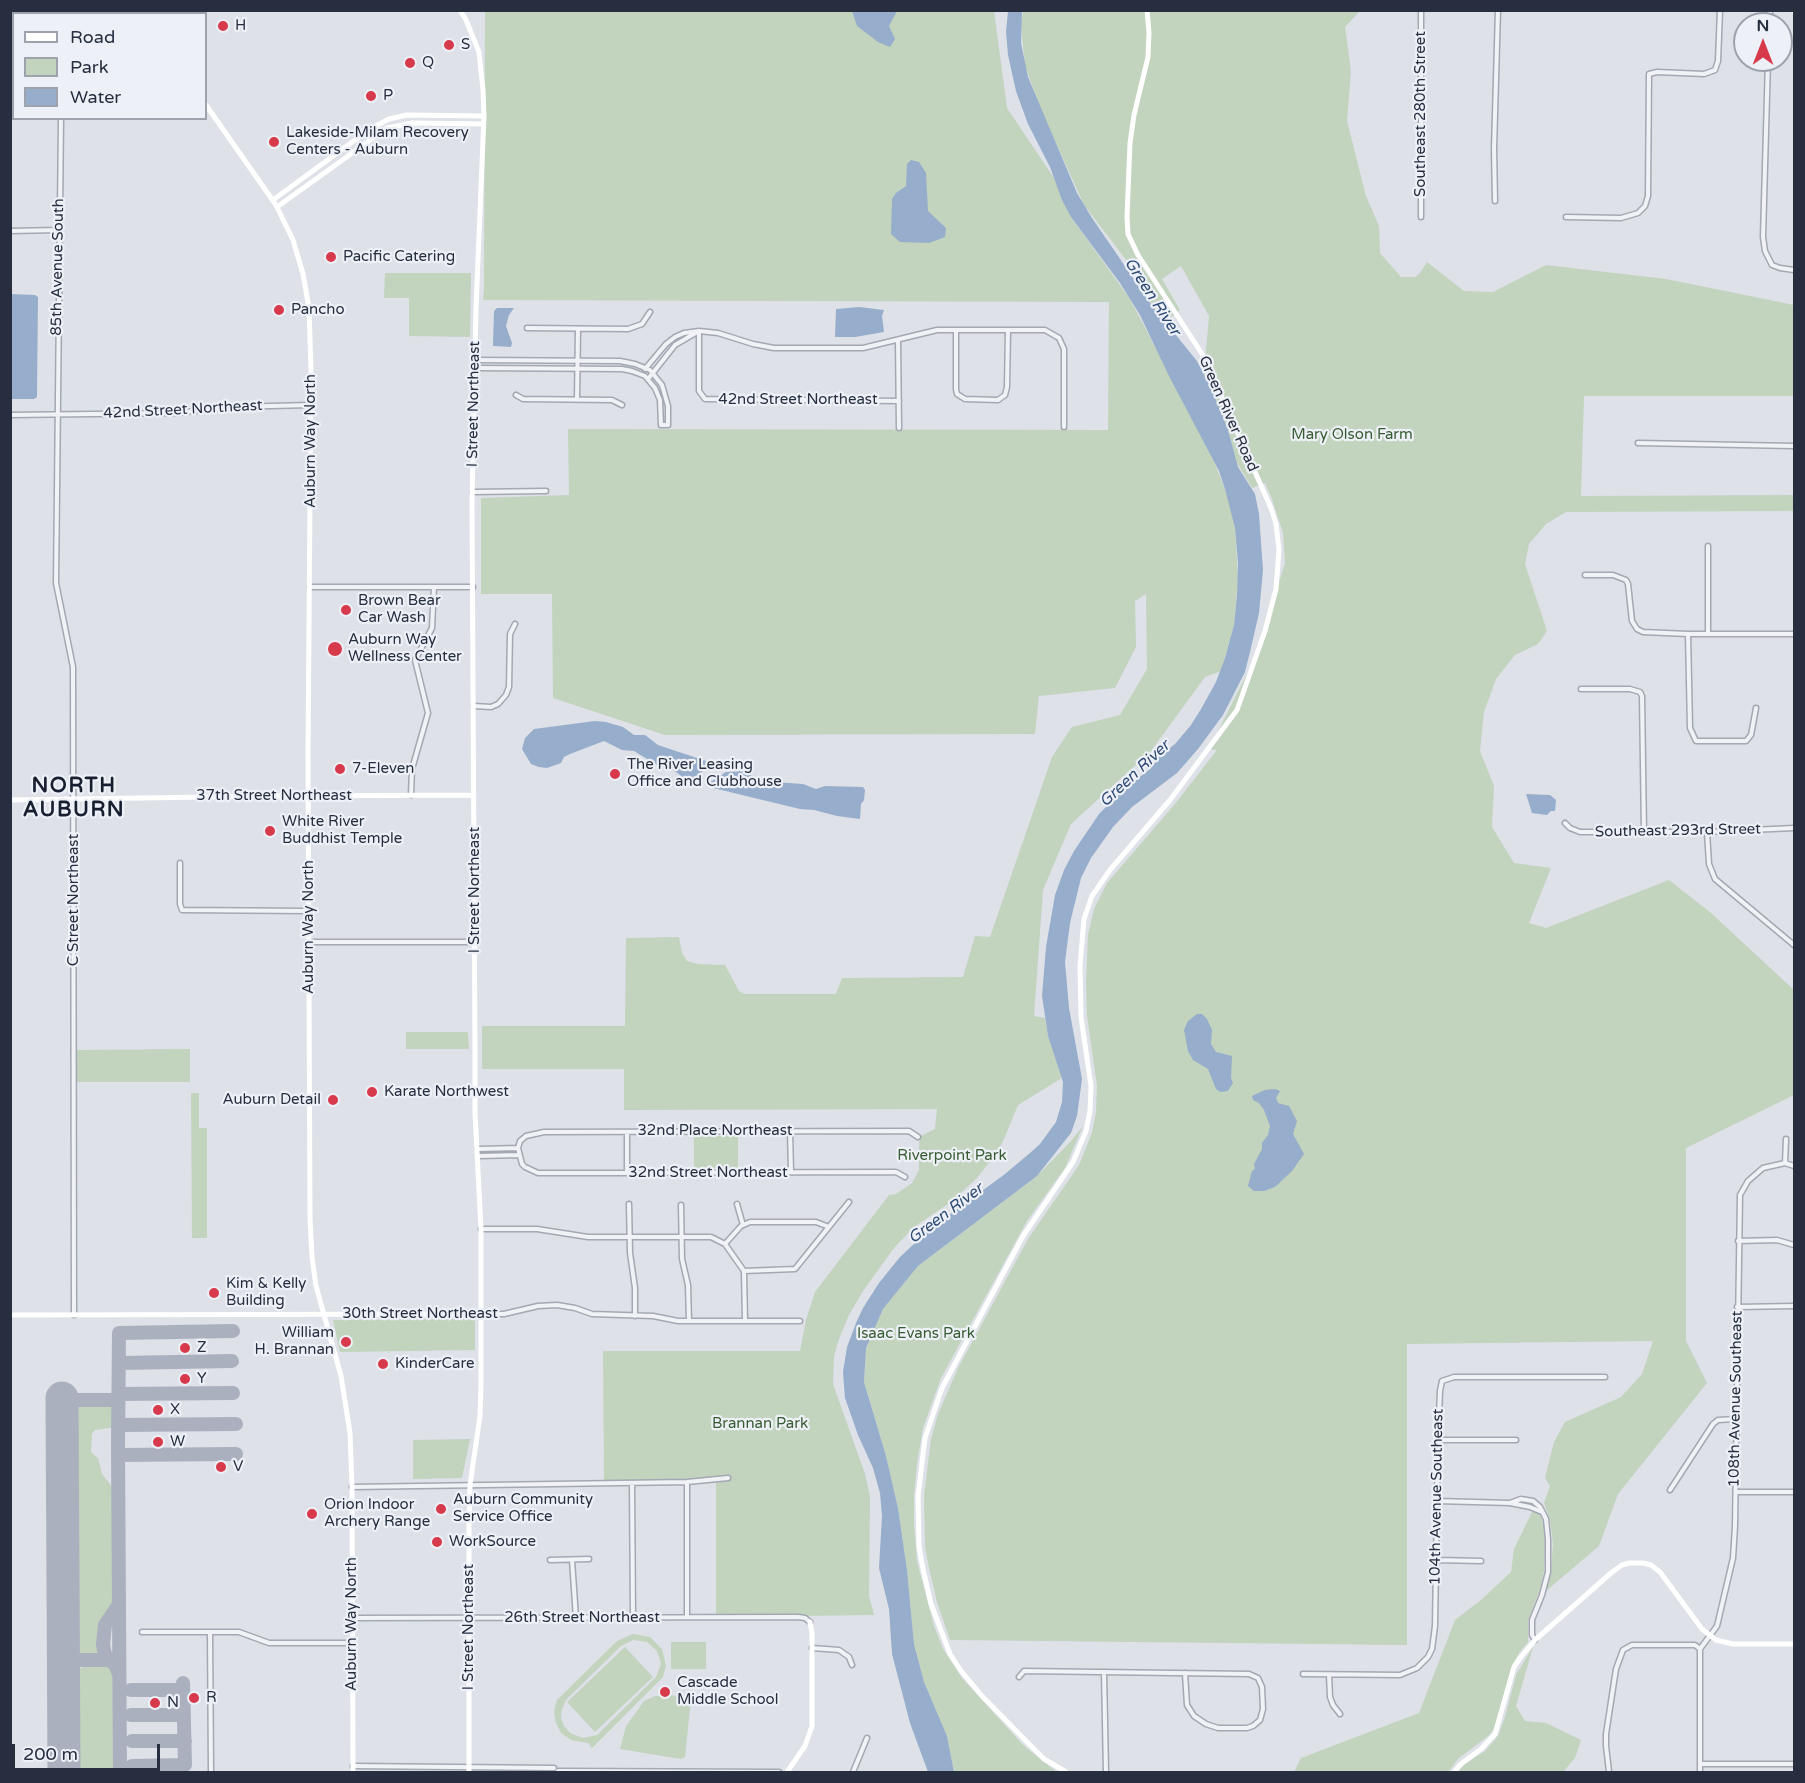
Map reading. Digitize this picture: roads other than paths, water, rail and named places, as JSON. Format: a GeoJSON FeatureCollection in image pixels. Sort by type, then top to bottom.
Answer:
{"type":"FeatureCollection","features":[{"type":"Feature","properties":{"kind":"street","name":"I Street Northeast"},"geometry":{"type":"LineString","coordinates":[[460,10],[479,51],[484,116],[475,360],[472,587],[476,942],[475,1113],[479,1156],[481,1314],[480,1416],[470,1485],[469,1770]]}},
{"type":"Feature","properties":{"kind":"street","name":"Green River Road"},"geometry":{"type":"LineString","coordinates":[[1066,1773],[1044,1759],[982,1696],[961,1671],[947,1647],[931,1604],[919,1546],[918,1496],[925,1438],[943,1386],[1023,1236],[1073,1162],[1086,1131],[1091,1086],[1081,1017],[1080,965],[1084,920],[1092,896],[1102,879],[1170,800],[1237,710],[1265,631],[1276,589],[1278,534],[1271,508],[1204,357],[1137,255],[1128,234],[1130,143],[1134,115],[1148,57],[1147,10]]}},
{"type":"Feature","properties":{"kind":"street","name":"Southeast 280th Street"},"geometry":{"type":"LineString","coordinates":[[1421,10],[1421,217]]}},
{"type":"Feature","properties":{"kind":"street"},"geometry":{"type":"LineString","coordinates":[[1495,201],[1494,138],[1498,10]]}},
{"type":"Feature","properties":{"kind":"street"},"geometry":{"type":"LineString","coordinates":[[1566,217],[1621,218],[1638,213],[1645,206],[1648,196],[1649,74],[1657,72],[1704,74],[1715,70],[1718,62],[1720,10]]}},
{"type":"Feature","properties":{"kind":"street"},"geometry":{"type":"LineString","coordinates":[[1768,72],[1763,237],[1765,251],[1772,265],[1794,270]]}},
{"type":"Feature","properties":{"kind":"street","name":"Auburn Way North"},"geometry":{"type":"LineString","coordinates":[[207,106],[277,207],[293,240],[303,274],[309,308],[310,1231],[314,1273],[341,1376],[351,1441],[353,1769]]}},
{"type":"Feature","properties":{"kind":"street"},"geometry":{"type":"LineString","coordinates":[[273,200],[370,129],[389,118],[407,115],[484,116]]}},
{"type":"Feature","properties":{"kind":"street","name":"85th Avenue South"},"geometry":{"type":"LineString","coordinates":[[56,415],[61,120]]}},
{"type":"Feature","properties":{"kind":"street"},"geometry":{"type":"LineString","coordinates":[[277,207],[387,128],[412,123],[483,124]]}},
{"type":"Feature","properties":{"kind":"street"},"geometry":{"type":"LineString","coordinates":[[10,231],[58,230]]}},
{"type":"Feature","properties":{"kind":"street"},"geometry":{"type":"LineString","coordinates":[[527,328],[633,328],[646,320],[650,312]]}},
{"type":"Feature","properties":{"kind":"street"},"geometry":{"type":"LineString","coordinates":[[577,399],[578,329]]}},
{"type":"Feature","properties":{"kind":"street"},"geometry":{"type":"LineString","coordinates":[[956,330],[956,389],[962,398],[998,400],[1005,395],[1007,387],[1008,330]]}},
{"type":"Feature","properties":{"kind":"street"},"geometry":{"type":"LineString","coordinates":[[645,377],[666,344],[684,333],[699,331],[718,333],[774,348],[863,348],[926,332],[1045,330],[1059,338],[1064,349],[1064,427]]}},
{"type":"Feature","properties":{"kind":"street"},"geometry":{"type":"LineString","coordinates":[[645,377],[675,345],[699,331]]}},
{"type":"Feature","properties":{"kind":"street","name":"42nd Street Northeast"},"geometry":{"type":"LineString","coordinates":[[699,331],[700,394],[705,399],[898,400]]}},
{"type":"Feature","properties":{"kind":"street"},"geometry":{"type":"LineString","coordinates":[[898,340],[898,428]]}},
{"type":"Feature","properties":{"kind":"street"},"geometry":{"type":"LineString","coordinates":[[475,360],[627,362],[649,371],[664,391],[668,406],[668,425],[661,424],[660,400],[655,388],[645,377],[622,369],[475,368]]}},
{"type":"Feature","properties":{"kind":"street"},"geometry":{"type":"LineString","coordinates":[[516,395],[523,399],[612,400],[622,405]]}},
{"type":"Feature","properties":{"kind":"street","name":"42nd Street Northeast"},"geometry":{"type":"LineString","coordinates":[[10,415],[176,413],[232,407],[310,405]]}},
{"type":"Feature","properties":{"kind":"street","name":"C Street Northeast"},"geometry":{"type":"LineString","coordinates":[[56,415],[56,584],[73,667],[74,1315]]}},
{"type":"Feature","properties":{"kind":"street"},"geometry":{"type":"LineString","coordinates":[[1638,443],[1794,446]]}},
{"type":"Feature","properties":{"kind":"street"},"geometry":{"type":"LineString","coordinates":[[473,492],[546,491]]}},
{"type":"Feature","properties":{"kind":"street"},"geometry":{"type":"LineString","coordinates":[[1708,546],[1708,634]]}},
{"type":"Feature","properties":{"kind":"street"},"geometry":{"type":"LineString","coordinates":[[1585,575],[1613,575],[1626,580],[1629,590],[1630,615],[1634,625],[1638,629],[1651,633],[1794,634]]}},
{"type":"Feature","properties":{"kind":"street"},"geometry":{"type":"LineString","coordinates":[[310,587],[472,587]]}},
{"type":"Feature","properties":{"kind":"street"},"geometry":{"type":"LineString","coordinates":[[411,795],[412,769],[428,713],[415,660],[432,628],[434,587]]}},
{"type":"Feature","properties":{"kind":"street"},"geometry":{"type":"LineString","coordinates":[[474,706],[498,704],[507,695],[510,634],[515,624]]}},
{"type":"Feature","properties":{"kind":"street"},"geometry":{"type":"LineString","coordinates":[[1688,634],[1690,728],[1693,737],[1700,742],[1746,741],[1751,735],[1756,708]]}},
{"type":"Feature","properties":{"kind":"street"},"geometry":{"type":"LineString","coordinates":[[1581,689],[1630,689],[1640,692],[1643,701],[1644,832]]}},
{"type":"Feature","properties":{"kind":"street","name":"37th Street Northeast"},"geometry":{"type":"LineString","coordinates":[[10,800],[474,795]]}},
{"type":"Feature","properties":{"kind":"street","name":"Southeast 293rd Street"},"geometry":{"type":"LineString","coordinates":[[1565,823],[1580,832],[1707,832],[1794,828]]}},
{"type":"Feature","properties":{"kind":"street"},"geometry":{"type":"LineString","coordinates":[[1707,832],[1711,872],[1715,879],[1792,944],[1794,937]]}},
{"type":"Feature","properties":{"kind":"street"},"geometry":{"type":"LineString","coordinates":[[180,863],[180,908],[182,910],[309,911]]}},
{"type":"Feature","properties":{"kind":"street"},"geometry":{"type":"LineString","coordinates":[[309,942],[476,942]]}},
{"type":"Feature","properties":{"kind":"street"},"geometry":{"type":"LineString","coordinates":[[790,1131],[791,1172]]}},
{"type":"Feature","properties":{"kind":"street","name":"32nd Place Northeast"},"geometry":{"type":"LineString","coordinates":[[518,1148],[523,1138],[536,1133],[909,1131],[918,1137]]}},
{"type":"Feature","properties":{"kind":"street"},"geometry":{"type":"LineString","coordinates":[[627,1132],[627,1173]]}},
{"type":"Feature","properties":{"kind":"street"},"geometry":{"type":"LineString","coordinates":[[1786,1138],[1785,1164],[1794,1166]]}},
{"type":"Feature","properties":{"kind":"street"},"geometry":{"type":"LineString","coordinates":[[478,1149],[518,1148],[519,1155],[479,1156]]}},
{"type":"Feature","properties":{"kind":"street","name":"32nd Street Northeast"},"geometry":{"type":"LineString","coordinates":[[519,1155],[525,1167],[538,1173],[896,1172],[905,1177]]}},
{"type":"Feature","properties":{"kind":"street","name":"108th Avenue Southeast"},"geometry":{"type":"LineString","coordinates":[[1700,1648],[1717,1626],[1733,1558],[1740,1196],[1748,1181],[1763,1168],[1785,1164]]}},
{"type":"Feature","properties":{"kind":"street"},"geometry":{"type":"LineString","coordinates":[[744,1271],[795,1269],[849,1202]]}},
{"type":"Feature","properties":{"kind":"street"},"geometry":{"type":"LineString","coordinates":[[629,1204],[630,1262],[635,1288],[635,1316]]}},
{"type":"Feature","properties":{"kind":"street"},"geometry":{"type":"LineString","coordinates":[[737,1204],[743,1225]]}},
{"type":"Feature","properties":{"kind":"street"},"geometry":{"type":"LineString","coordinates":[[681,1205],[682,1259],[689,1292],[689,1321]]}},
{"type":"Feature","properties":{"kind":"street"},"geometry":{"type":"LineString","coordinates":[[725,1244],[743,1225],[753,1222],[812,1222],[830,1227]]}},
{"type":"Feature","properties":{"kind":"street"},"geometry":{"type":"LineString","coordinates":[[481,1229],[530,1228],[580,1237],[713,1238],[725,1244],[744,1271],[745,1321]]}},
{"type":"Feature","properties":{"kind":"street"},"geometry":{"type":"LineString","coordinates":[[1738,1241],[1777,1240],[1794,1245]]}},
{"type":"Feature","properties":{"kind":"street","name":"30th Street Northeast"},"geometry":{"type":"LineString","coordinates":[[10,1315],[504,1314],[538,1306],[557,1305],[592,1314],[653,1316],[678,1321],[800,1321]]}},
{"type":"Feature","properties":{"kind":"street"},"geometry":{"type":"LineString","coordinates":[[1737,1306],[1794,1305]]}},
{"type":"Feature","properties":{"kind":"street","name":"104th Avenue Southeast"},"geometry":{"type":"LineString","coordinates":[[1303,1674],[1396,1676],[1417,1668],[1428,1657],[1432,1649],[1441,1382],[1454,1377],[1605,1377]]}},
{"type":"Feature","properties":{"kind":"street"},"geometry":{"type":"LineString","coordinates":[[1670,1490],[1713,1424],[1718,1420],[1737,1419]]}},
{"type":"Feature","properties":{"kind":"street"},"geometry":{"type":"LineString","coordinates":[[1438,1440],[1516,1440]]}},
{"type":"Feature","properties":{"kind":"street"},"geometry":{"type":"LineString","coordinates":[[352,1487],[687,1482],[728,1478]]}},
{"type":"Feature","properties":{"kind":"street"},"geometry":{"type":"LineString","coordinates":[[687,1482],[687,1617]]}},
{"type":"Feature","properties":{"kind":"street"},"geometry":{"type":"LineString","coordinates":[[632,1483],[633,1618]]}},
{"type":"Feature","properties":{"kind":"street"},"geometry":{"type":"LineString","coordinates":[[1736,1492],[1794,1492]]}},
{"type":"Feature","properties":{"kind":"street"},"geometry":{"type":"LineString","coordinates":[[1510,1503],[1521,1499],[1533,1501],[1540,1507],[1547,1527],[1548,1564],[1545,1584],[1532,1620],[1532,1635],[1535,1640]]}},
{"type":"Feature","properties":{"kind":"street"},"geometry":{"type":"LineString","coordinates":[[1437,1502],[1510,1503],[1530,1507],[1543,1513]]}},
{"type":"Feature","properties":{"kind":"street"},"geometry":{"type":"LineString","coordinates":[[550,1560],[589,1559]]}},
{"type":"Feature","properties":{"kind":"street"},"geometry":{"type":"LineString","coordinates":[[572,1560],[576,1618]]}},
{"type":"Feature","properties":{"kind":"street"},"geometry":{"type":"LineString","coordinates":[[1436,1560],[1481,1561]]}},
{"type":"Feature","properties":{"kind":"street"},"geometry":{"type":"LineString","coordinates":[[1454,1773],[1495,1734],[1514,1667],[1535,1640],[1622,1565],[1636,1562],[1651,1565],[1660,1572],[1701,1629],[1710,1636],[1728,1643],[1794,1644]]}},
{"type":"Feature","properties":{"kind":"street","name":"26th Street Northeast"},"geometry":{"type":"LineString","coordinates":[[352,1618],[798,1617],[810,1622]]}},
{"type":"Feature","properties":{"kind":"street"},"geometry":{"type":"LineString","coordinates":[[787,1773],[805,1746],[811,1732],[810,1622]]}},
{"type":"Feature","properties":{"kind":"street"},"geometry":{"type":"LineString","coordinates":[[142,1632],[244,1633],[261,1642],[269,1643],[352,1643]]}},
{"type":"Feature","properties":{"kind":"street"},"geometry":{"type":"LineString","coordinates":[[210,1632],[211,1773]]}},
{"type":"Feature","properties":{"kind":"street"},"geometry":{"type":"LineString","coordinates":[[1609,1773],[1605,1746],[1616,1669],[1623,1650],[1632,1645],[1695,1645],[1700,1648],[1700,1773]]}},
{"type":"Feature","properties":{"kind":"street"},"geometry":{"type":"LineString","coordinates":[[812,1648],[839,1650],[849,1657],[852,1665]]}},
{"type":"Feature","properties":{"kind":"street"},"geometry":{"type":"LineString","coordinates":[[1018,1677],[1024,1671],[1245,1673],[1255,1676],[1260,1681],[1263,1692],[1261,1717],[1251,1727],[1212,1727],[1194,1716],[1186,1702],[1185,1673]]}},
{"type":"Feature","properties":{"kind":"street"},"geometry":{"type":"LineString","coordinates":[[1104,1672],[1106,1773]]}},
{"type":"Feature","properties":{"kind":"street"},"geometry":{"type":"LineString","coordinates":[[1329,1675],[1330,1697],[1340,1713]]}},
{"type":"Feature","properties":{"kind":"street"},"geometry":{"type":"LineString","coordinates":[[853,1773],[867,1738]]}},
{"type":"Feature","properties":{"kind":"street"},"geometry":{"type":"LineString","coordinates":[[1700,1764],[1794,1764]]}},
{"type":"Feature","properties":{"kind":"street"},"geometry":{"type":"LineString","coordinates":[[353,1769],[779,1773]]}},
{"type":"Feature","properties":{"kind":"water"},"geometry":{"type":"Polygon","coordinates":[[[852,11],[897,11],[889,26],[895,39],[890,47],[878,42],[857,26],[852,11]]]}},
{"type":"Feature","properties":{"kind":"water"},"geometry":{"type":"Polygon","coordinates":[[[1008,11],[1022,11],[1021,43],[1028,77],[1077,193],[1153,307],[1197,361],[1211,388],[1228,430],[1238,467],[1255,494],[1259,514],[1263,570],[1259,613],[1245,672],[1223,715],[1177,773],[1132,807],[1113,827],[1091,858],[1081,878],[1070,923],[1065,962],[1069,1008],[1082,1079],[1077,1116],[1071,1133],[1037,1176],[918,1266],[883,1309],[866,1348],[864,1382],[886,1456],[898,1508],[914,1644],[924,1682],[947,1736],[954,1772],[928,1772],[910,1723],[892,1654],[889,1609],[879,1568],[882,1516],[880,1493],[873,1468],[845,1398],[843,1372],[847,1347],[863,1308],[900,1257],[930,1229],[1030,1153],[1040,1144],[1056,1122],[1062,1102],[1063,1082],[1048,1036],[1042,996],[1046,947],[1055,895],[1074,851],[1099,814],[1175,744],[1201,709],[1216,682],[1225,658],[1234,625],[1237,595],[1238,564],[1235,528],[1219,471],[1140,315],[1120,283],[1071,217],[1062,200],[1016,91],[1008,55],[1006,32],[1008,11]]]}},
{"type":"Feature","properties":{"kind":"water"},"geometry":{"type":"Polygon","coordinates":[[[911,160],[919,162],[926,173],[928,211],[946,228],[945,237],[929,243],[900,242],[891,234],[892,199],[906,186],[907,164],[911,160]]]}},
{"type":"Feature","properties":{"kind":"water"},"geometry":{"type":"Polygon","coordinates":[[[10,294],[38,297],[37,397],[34,399],[11,399],[10,294]]]}},
{"type":"Feature","properties":{"kind":"water"},"geometry":{"type":"Polygon","coordinates":[[[859,307],[884,310],[882,316],[884,332],[855,337],[835,337],[836,309],[859,307]]]}},
{"type":"Feature","properties":{"kind":"water"},"geometry":{"type":"Polygon","coordinates":[[[497,308],[514,308],[506,326],[512,343],[511,347],[493,346],[494,311],[497,308]]]}},
{"type":"Feature","properties":{"kind":"water"},"geometry":{"type":"Polygon","coordinates":[[[595,721],[623,727],[634,735],[645,735],[658,745],[706,761],[709,767],[692,779],[684,778],[673,770],[657,765],[634,751],[622,750],[604,741],[570,754],[564,757],[561,763],[547,768],[531,764],[522,749],[525,738],[534,729],[595,721]]]}},
{"type":"Feature","properties":{"kind":"water"},"geometry":{"type":"Polygon","coordinates":[[[745,771],[758,781],[803,784],[816,789],[825,786],[863,787],[865,790],[860,819],[800,809],[709,787],[709,783],[726,772],[745,771]]]}},
{"type":"Feature","properties":{"kind":"water"},"geometry":{"type":"Polygon","coordinates":[[[1526,794],[1550,795],[1556,800],[1555,811],[1547,815],[1532,813],[1526,794]]]}},
{"type":"Feature","properties":{"kind":"water"},"geometry":{"type":"Polygon","coordinates":[[[1197,1014],[1202,1014],[1207,1019],[1212,1030],[1211,1044],[1216,1052],[1232,1056],[1231,1078],[1233,1083],[1228,1091],[1220,1092],[1216,1089],[1208,1069],[1193,1060],[1188,1051],[1184,1030],[1188,1021],[1197,1014]]]}},
{"type":"Feature","properties":{"kind":"water"},"geometry":{"type":"Polygon","coordinates":[[[1265,1090],[1280,1091],[1276,1098],[1278,1103],[1289,1106],[1297,1121],[1293,1134],[1304,1154],[1292,1171],[1275,1187],[1264,1191],[1254,1191],[1248,1186],[1252,1171],[1255,1169],[1254,1164],[1270,1126],[1264,1110],[1259,1103],[1253,1100],[1252,1096],[1265,1090]]]}},
{"type":"Feature","properties":{"kind":"place","name":"H"},"geometry":{"type":"Point","coordinates":[223,26]}},
{"type":"Feature","properties":{"kind":"place","name":"S"},"geometry":{"type":"Point","coordinates":[449,45]}},
{"type":"Feature","properties":{"kind":"place","name":"Q"},"geometry":{"type":"Point","coordinates":[410,63]}},
{"type":"Feature","properties":{"kind":"place","name":"P"},"geometry":{"type":"Point","coordinates":[371,96]}},
{"type":"Feature","properties":{"kind":"place","name":"Lakeside-Milam Recovery Centers - Auburn"},"geometry":{"type":"Point","coordinates":[274,142]}},
{"type":"Feature","properties":{"kind":"place","name":"Pacific Catering"},"geometry":{"type":"Point","coordinates":[331,257]}},
{"type":"Feature","properties":{"kind":"place","name":"Pancho"},"geometry":{"type":"Point","coordinates":[279,310]}},
{"type":"Feature","properties":{"kind":"place","name":"Brown Bear Car Wash"},"geometry":{"type":"Point","coordinates":[346,610]}},
{"type":"Feature","properties":{"kind":"place","name":"Auburn Way Wellness Center"},"geometry":{"type":"Point","coordinates":[335,649]}},
{"type":"Feature","properties":{"kind":"place","name":"7-Eleven"},"geometry":{"type":"Point","coordinates":[340,769]}},
{"type":"Feature","properties":{"kind":"place","name":"The River Leasing Office and Clubhouse"},"geometry":{"type":"Point","coordinates":[615,774]}},
{"type":"Feature","properties":{"kind":"place","name":"White River Buddhist Temple"},"geometry":{"type":"Point","coordinates":[270,831]}},
{"type":"Feature","properties":{"kind":"place","name":"Karate Northwest"},"geometry":{"type":"Point","coordinates":[372,1092]}},
{"type":"Feature","properties":{"kind":"place","name":"Auburn Detail"},"geometry":{"type":"Point","coordinates":[333,1100]}},
{"type":"Feature","properties":{"kind":"place","name":"Kim & Kelly Building"},"geometry":{"type":"Point","coordinates":[214,1293]}},
{"type":"Feature","properties":{"kind":"place","name":"William H. Brannan"},"geometry":{"type":"Point","coordinates":[346,1342]}},
{"type":"Feature","properties":{"kind":"place","name":"Z"},"geometry":{"type":"Point","coordinates":[185,1348]}},
{"type":"Feature","properties":{"kind":"place","name":"KinderCare"},"geometry":{"type":"Point","coordinates":[383,1364]}},
{"type":"Feature","properties":{"kind":"place","name":"Y"},"geometry":{"type":"Point","coordinates":[185,1379]}},
{"type":"Feature","properties":{"kind":"place","name":"X"},"geometry":{"type":"Point","coordinates":[158,1410]}},
{"type":"Feature","properties":{"kind":"place","name":"W"},"geometry":{"type":"Point","coordinates":[158,1442]}},
{"type":"Feature","properties":{"kind":"place","name":"V"},"geometry":{"type":"Point","coordinates":[221,1467]}},
{"type":"Feature","properties":{"kind":"place","name":"Auburn Community Service Office"},"geometry":{"type":"Point","coordinates":[441,1509]}},
{"type":"Feature","properties":{"kind":"place","name":"Orion Indoor Archery Range"},"geometry":{"type":"Point","coordinates":[312,1514]}},
{"type":"Feature","properties":{"kind":"place","name":"WorkSource"},"geometry":{"type":"Point","coordinates":[437,1542]}},
{"type":"Feature","properties":{"kind":"place","name":"Cascade Middle School"},"geometry":{"type":"Point","coordinates":[665,1692]}},
{"type":"Feature","properties":{"kind":"place","name":"R"},"geometry":{"type":"Point","coordinates":[194,1698]}},
{"type":"Feature","properties":{"kind":"place","name":"N"},"geometry":{"type":"Point","coordinates":[155,1703]}},
{"type":"Feature","properties":{"kind":"district","name":"NORTH AUBURN"},"geometry":{"type":"Point","coordinates":[74,798]}},
{"type":"Feature","properties":{"kind":"water label","name":"Green River"},"geometry":{"type":"Point","coordinates":[1152,297]}},
{"type":"Feature","properties":{"kind":"water label","name":"Green River"},"geometry":{"type":"Point","coordinates":[1135,774]}},
{"type":"Feature","properties":{"kind":"water label","name":"Green River"},"geometry":{"type":"Point","coordinates":[946,1214]}},
{"type":"Feature","properties":{"kind":"park label","name":"Mary Olson Farm"},"geometry":{"type":"Point","coordinates":[1352,435]}},
{"type":"Feature","properties":{"kind":"park label","name":"Riverpoint Park"},"geometry":{"type":"Point","coordinates":[952,1156]}},
{"type":"Feature","properties":{"kind":"park label","name":"Isaac Evans Park"},"geometry":{"type":"Point","coordinates":[916,1334]}},
{"type":"Feature","properties":{"kind":"park label","name":"Brannan Park"},"geometry":{"type":"Point","coordinates":[760,1424]}}]}
